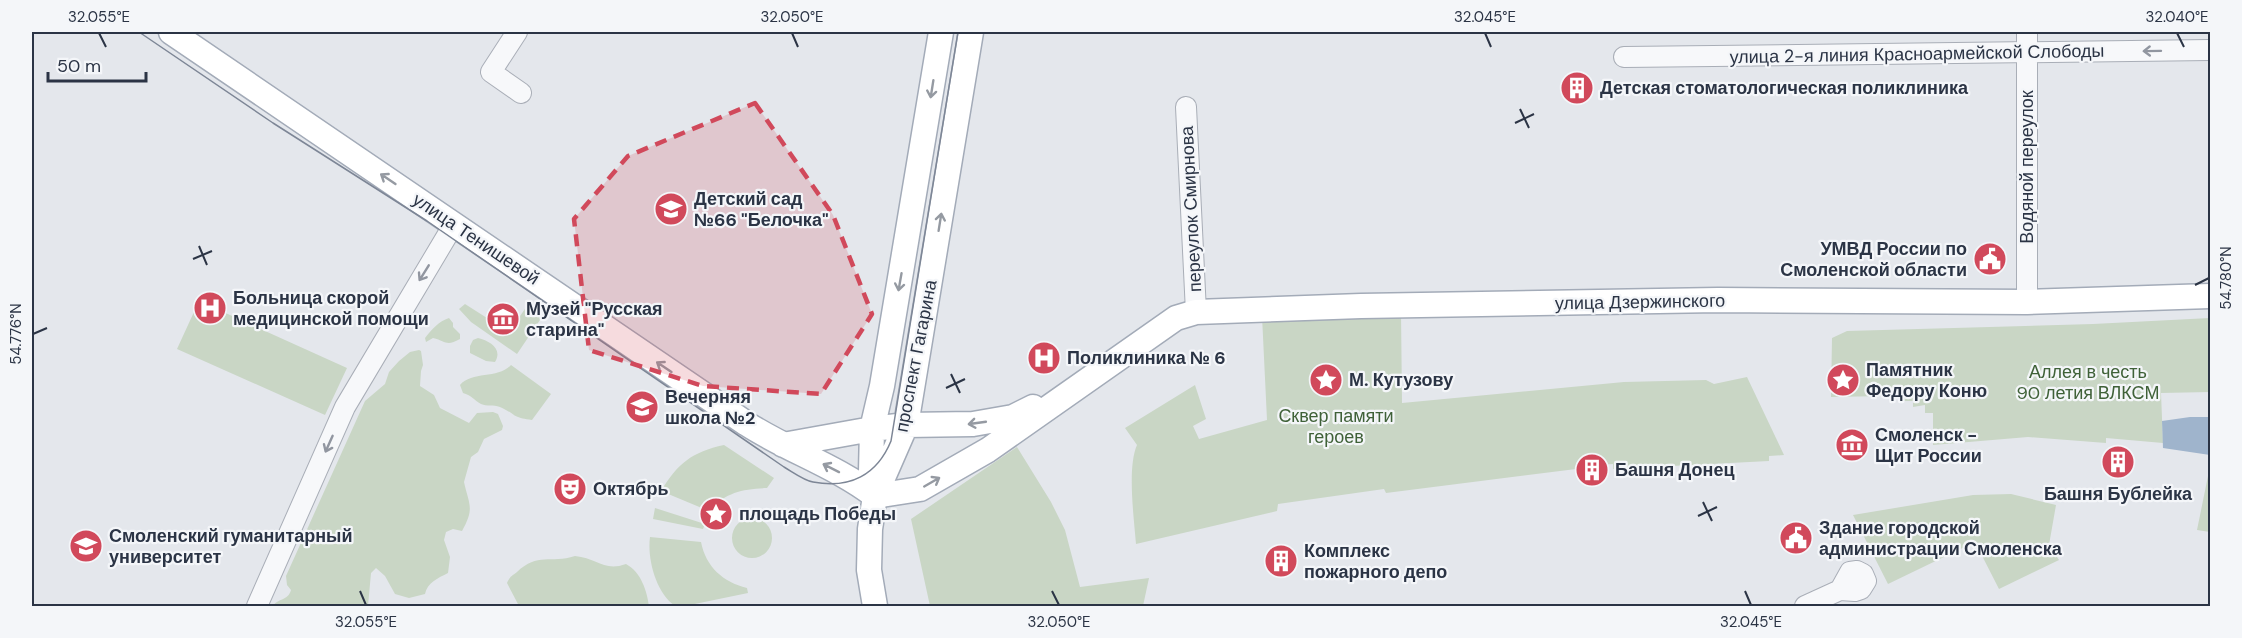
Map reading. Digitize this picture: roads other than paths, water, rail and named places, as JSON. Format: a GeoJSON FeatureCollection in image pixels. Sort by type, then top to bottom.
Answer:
{"type":"FeatureCollection","features":[{"type":"Feature","properties":{"kind":"main road","name":"улица Тенишевой"},"geometry":{"type":"LineString","coordinates":[[171,32],[747,424],[783,445],[854,479],[876,496]]}},
{"type":"Feature","properties":{"kind":"main road","name":"проспект Гагарина"},"geometry":{"type":"LineString","coordinates":[[876,496],[871,472],[872,429],[882,386],[941,32]]}},
{"type":"Feature","properties":{"kind":"main road","name":"проспект Гагарина"},"geometry":{"type":"LineString","coordinates":[[876,496],[906,425],[971,32]]}},
{"type":"Feature","properties":{"kind":"main road","name":"улица Дзержинского"},"geometry":{"type":"LineString","coordinates":[[876,496],[920,489],[988,450],[1176,318],[1196,312],[1361,306],[1719,300],[2027,302],[2211,296]]}},
{"type":"Feature","properties":{"kind":"main road","name":"улица Дзержинского"},"geometry":{"type":"LineString","coordinates":[[783,445],[872,429],[906,425],[973,424],[1013,417],[1089,380]]}},
{"type":"Feature","properties":{"kind":"main road"},"geometry":{"type":"LineString","coordinates":[[875,606],[869,570],[870,529],[876,496]]}},
{"type":"Feature","properties":{"kind":"street"},"geometry":{"type":"LineString","coordinates":[[516,32],[491,72],[521,93]]}},
{"type":"Feature","properties":{"kind":"street","name":"Водяной переулок"},"geometry":{"type":"LineString","coordinates":[[2027,32],[2027,302]]}},
{"type":"Feature","properties":{"kind":"street","name":"улица 2-я линия Красноармейской Слободы"},"geometry":{"type":"LineString","coordinates":[[1624,57],[2211,50]]}},
{"type":"Feature","properties":{"kind":"street","name":"переулок Смирнова"},"geometry":{"type":"LineString","coordinates":[[1186,107],[1196,312]]}},
{"type":"Feature","properties":{"kind":"street"},"geometry":{"type":"LineString","coordinates":[[257,606],[345,407],[454,224]]}},
{"type":"Feature","properties":{"kind":"street"},"geometry":{"type":"LineString","coordinates":[[1805,606],[1858,595]]}},
{"type":"Feature","properties":{"kind":"water"},"geometry":{"type":"Polygon","coordinates":[[[2210,417],[2210,455],[2163,448],[2162,421],[2210,417]]]}},
{"type":"Feature","properties":{"kind":"tram line"},"geometry":{"type":"LineString","coordinates":[[139,32],[273,123],[427,221],[784,467],[809,481],[826,484],[861,477],[878,463],[891,441],[958,32]]}},
{"type":"Feature","properties":{"kind":"place","name":"Детская стоматологическая поликлиника"},"geometry":{"type":"Point","coordinates":[1577,88]}},
{"type":"Feature","properties":{"kind":"place","name":"Детский сад №66 \"Белочка\""},"geometry":{"type":"Point","coordinates":[671,209]}},
{"type":"Feature","properties":{"kind":"place","name":"УМВД России по Смоленской области"},"geometry":{"type":"Point","coordinates":[1990,259]}},
{"type":"Feature","properties":{"kind":"place","name":"Больница скорой медицинской помощи"},"geometry":{"type":"Point","coordinates":[210,308]}},
{"type":"Feature","properties":{"kind":"place","name":"Музей \"Русская старина\""},"geometry":{"type":"Point","coordinates":[503,319]}},
{"type":"Feature","properties":{"kind":"place","name":"Поликлиника № 6"},"geometry":{"type":"Point","coordinates":[1044,358]}},
{"type":"Feature","properties":{"kind":"place","name":"М. Кутузову"},"geometry":{"type":"Point","coordinates":[1326,380]}},
{"type":"Feature","properties":{"kind":"place","name":"Памятник Федору Коню"},"geometry":{"type":"Point","coordinates":[1843,380]}},
{"type":"Feature","properties":{"kind":"place","name":"Вечерняя школа №2"},"geometry":{"type":"Point","coordinates":[642,407]}},
{"type":"Feature","properties":{"kind":"place","name":"Смоленск - Щит России"},"geometry":{"type":"Point","coordinates":[1852,445]}},
{"type":"Feature","properties":{"kind":"place","name":"Башня Бублейка"},"geometry":{"type":"Point","coordinates":[2118,462]}},
{"type":"Feature","properties":{"kind":"place","name":"Башня Донец"},"geometry":{"type":"Point","coordinates":[1592,470]}},
{"type":"Feature","properties":{"kind":"place","name":"Октябрь"},"geometry":{"type":"Point","coordinates":[570,489]}},
{"type":"Feature","properties":{"kind":"place","name":"площадь Победы"},"geometry":{"type":"Point","coordinates":[716,514]}},
{"type":"Feature","properties":{"kind":"place","name":"Здание городской администрации Смоленска"},"geometry":{"type":"Point","coordinates":[1796,538]}},
{"type":"Feature","properties":{"kind":"place","name":"Смоленский гуманитарный университет"},"geometry":{"type":"Point","coordinates":[86,546]}},
{"type":"Feature","properties":{"kind":"place","name":"Комплекс пожарного депо"},"geometry":{"type":"Point","coordinates":[1281,561]}},
{"type":"Feature","properties":{"kind":"park label","name":"Аллея в честь 90 летия ВЛКСМ"},"geometry":{"type":"Point","coordinates":[2088,382]}},
{"type":"Feature","properties":{"kind":"park label","name":"Сквер памяти героев"},"geometry":{"type":"Point","coordinates":[1336,426]}}]}
